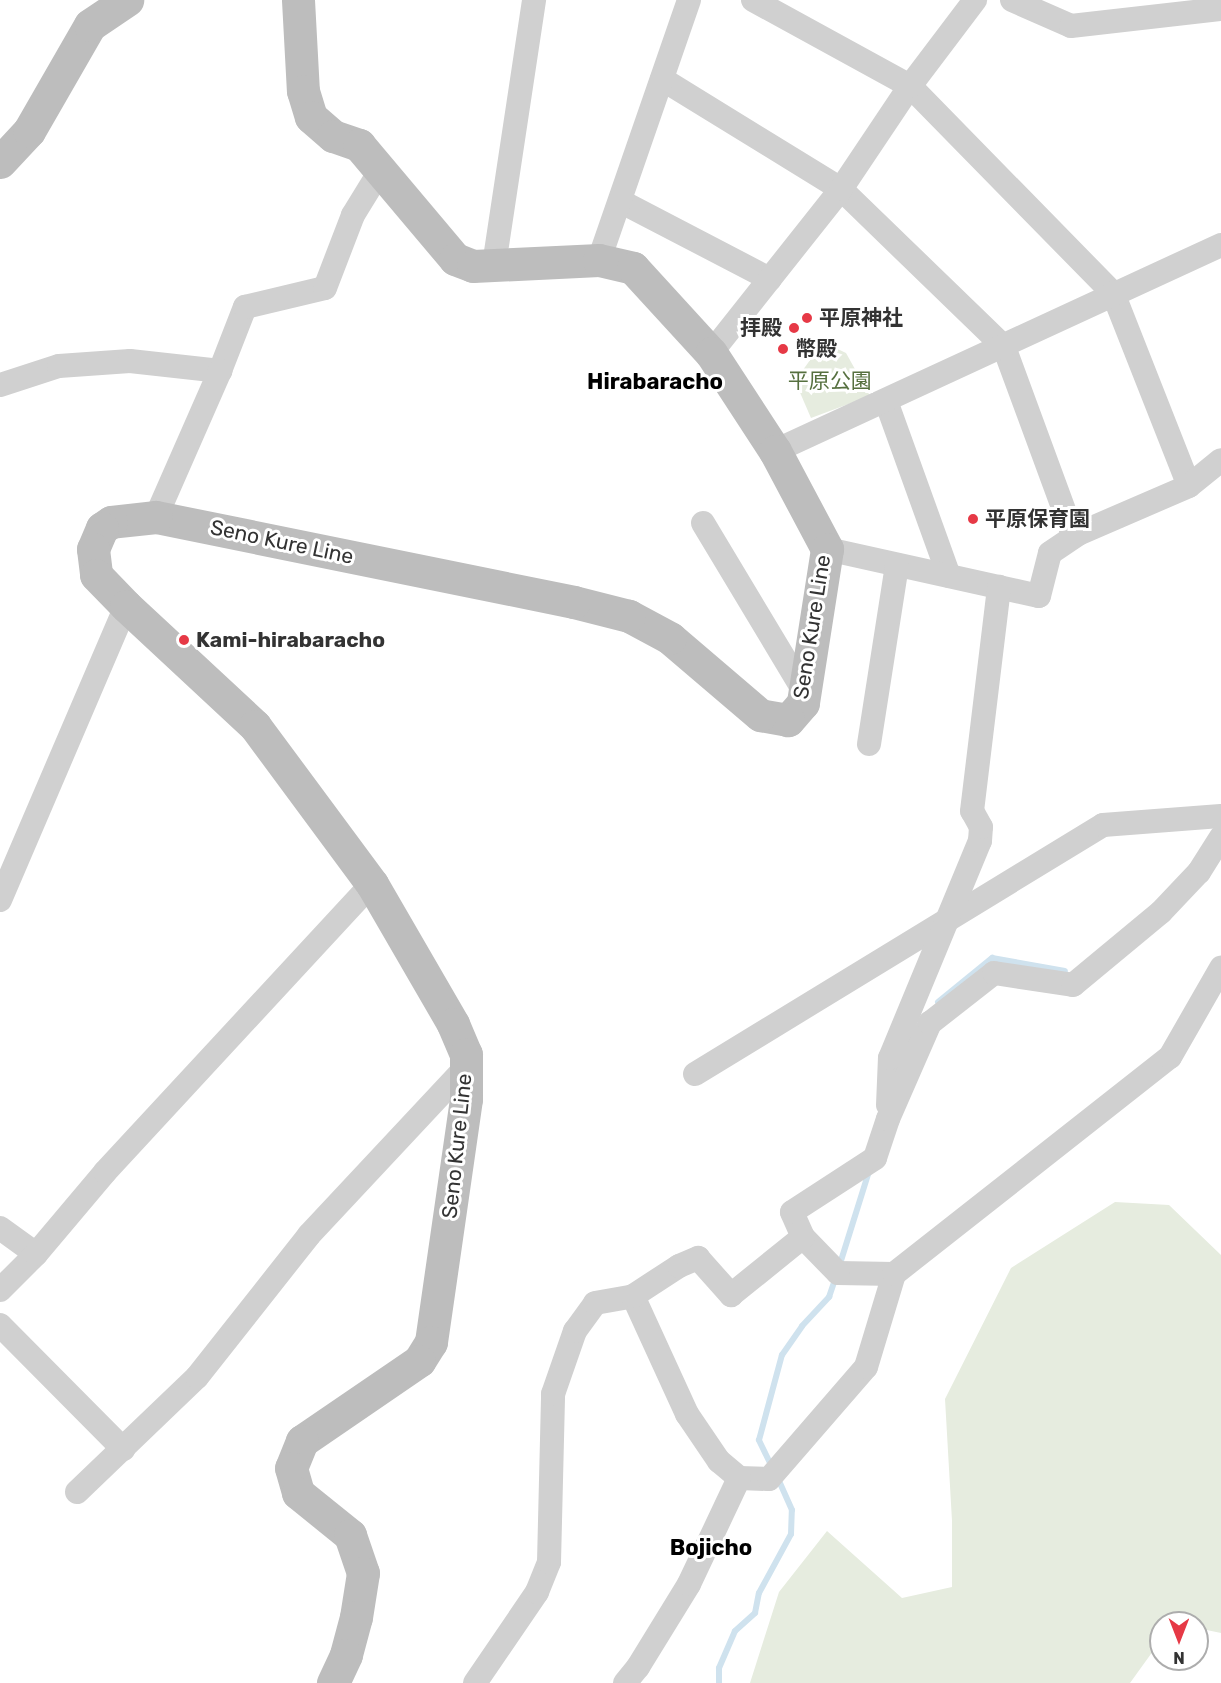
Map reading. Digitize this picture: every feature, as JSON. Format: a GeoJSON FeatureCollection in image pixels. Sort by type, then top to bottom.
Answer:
{"type":"FeatureCollection","features":[{"type":"Feature","properties":{"kind":"main road"},"geometry":{"type":"LineString","coordinates":[[0,162],[29,131],[90,25],[127,0]]}},
{"type":"Feature","properties":{"kind":"main road","name":"Seno Kure Line"},"geometry":{"type":"LineString","coordinates":[[298,0],[303,91],[311,117],[333,136],[359,145],[455,259],[473,266],[599,260],[633,268],[711,353],[775,451],[827,549],[803,703],[788,720],[760,715],[670,638],[629,616],[574,602],[156,517],[111,522],[102,528],[93,549],[96,575],[126,606],[255,726],[372,884],[453,1024],[466,1054],[466,1099],[430,1342],[419,1361],[302,1441],[291,1468],[298,1493],[350,1535],[363,1573],[356,1617],[346,1655],[333,1683]]}},
{"type":"Feature","properties":{"kind":"street"},"geometry":{"type":"LineString","coordinates":[[599,260],[690,0]]}},
{"type":"Feature","properties":{"kind":"street"},"geometry":{"type":"LineString","coordinates":[[753,0],[910,86],[1113,293],[1189,486]]}},
{"type":"Feature","properties":{"kind":"street"},"geometry":{"type":"LineString","coordinates":[[711,353],[841,189],[910,86],[975,0]]}},
{"type":"Feature","properties":{"kind":"street"},"geometry":{"type":"LineString","coordinates":[[1012,0],[1071,26],[1221,9]]}},
{"type":"Feature","properties":{"kind":"street"},"geometry":{"type":"LineString","coordinates":[[494,265],[539,4]]}},
{"type":"Feature","properties":{"kind":"street"},"geometry":{"type":"LineString","coordinates":[[662,79],[841,189],[1004,347],[1074,537]]}},
{"type":"Feature","properties":{"kind":"street"},"geometry":{"type":"LineString","coordinates":[[156,517],[220,371],[245,307],[325,288],[353,215],[380,171]]}},
{"type":"Feature","properties":{"kind":"street"},"geometry":{"type":"LineString","coordinates":[[620,201],[770,279]]}},
{"type":"Feature","properties":{"kind":"street"},"geometry":{"type":"LineString","coordinates":[[775,451],[1221,245]]}},
{"type":"Feature","properties":{"kind":"street"},"geometry":{"type":"LineString","coordinates":[[0,385],[59,366],[130,361],[220,371]]}},
{"type":"Feature","properties":{"kind":"street"},"geometry":{"type":"LineString","coordinates":[[886,401],[949,576]]}},
{"type":"Feature","properties":{"kind":"street"},"geometry":{"type":"LineString","coordinates":[[827,549],[1039,596],[1050,553],[1074,537],[1189,486],[1221,460]]}},
{"type":"Feature","properties":{"kind":"street"},"geometry":{"type":"LineString","coordinates":[[704,523],[805,693]]}},
{"type":"Feature","properties":{"kind":"street"},"geometry":{"type":"LineString","coordinates":[[869,744],[897,565]]}},
{"type":"Feature","properties":{"kind":"street"},"geometry":{"type":"LineString","coordinates":[[888,1119],[890,1058],[951,917],[980,841],[981,827],[972,812],[999,587]]}},
{"type":"Feature","properties":{"kind":"street"},"geometry":{"type":"LineString","coordinates":[[0,900],[126,606]]}},
{"type":"Feature","properties":{"kind":"street"},"geometry":{"type":"LineString","coordinates":[[695,1074],[1103,825],[1221,816]]}},
{"type":"Feature","properties":{"kind":"street"},"geometry":{"type":"LineString","coordinates":[[894,1274],[838,1273],[803,1238],[792,1212],[875,1158],[888,1119],[930,1023],[994,973],[1073,985],[1161,912],[1199,872],[1221,837]]}},
{"type":"Feature","properties":{"kind":"street"},"geometry":{"type":"LineString","coordinates":[[0,1290],[36,1254],[105,1172],[372,884]]}},
{"type":"Feature","properties":{"kind":"street"},"geometry":{"type":"LineString","coordinates":[[633,1296],[687,1414],[719,1461],[739,1478],[769,1479],[866,1367],[894,1274],[1170,1058],[1221,968]]}},
{"type":"Feature","properties":{"kind":"street"},"geometry":{"type":"LineString","coordinates":[[77,1492],[197,1377],[309,1235],[466,1067]]}},
{"type":"Feature","properties":{"kind":"street"},"geometry":{"type":"LineString","coordinates":[[0,1228],[36,1254]]}},
{"type":"Feature","properties":{"kind":"street"},"geometry":{"type":"LineString","coordinates":[[475,1683],[537,1592],[549,1562],[553,1394],[575,1331],[596,1303],[633,1296],[679,1266],[699,1258],[731,1295],[803,1238]]}},
{"type":"Feature","properties":{"kind":"street"},"geometry":{"type":"LineString","coordinates":[[0,1325],[123,1449]]}},
{"type":"Feature","properties":{"kind":"street"},"geometry":{"type":"LineString","coordinates":[[625,1683],[638,1667],[689,1584],[739,1478]]}},
{"type":"Feature","properties":{"kind":"green space","name":"平原公園"},"geometry":{"type":"Polygon","coordinates":[[[823,342],[846,353],[870,396],[811,418],[795,381],[823,342]]]}},
{"type":"Feature","properties":{"kind":"green space"},"geometry":{"type":"Polygon","coordinates":[[[1115,1202],[1169,1205],[1221,1255],[1221,1633],[1209,1630],[1209,1611],[1149,1611],[1149,1657],[1130,1683],[750,1683],[779,1592],[827,1531],[902,1598],[952,1587],[952,1521],[945,1399],[1011,1268],[1115,1202]]]}},
{"type":"Feature","properties":{"kind":"waterway"},"geometry":{"type":"LineString","coordinates":[[938,1002],[992,958],[1065,971]]}},
{"type":"Feature","properties":{"kind":"waterway"},"geometry":{"type":"LineString","coordinates":[[839,1267],[869,1171]]}},
{"type":"Feature","properties":{"kind":"waterway"},"geometry":{"type":"LineString","coordinates":[[772,1467],[759,1440],[782,1355],[802,1326],[829,1297],[836,1277]]}},
{"type":"Feature","properties":{"kind":"waterway"},"geometry":{"type":"LineString","coordinates":[[719,1683],[719,1668],[735,1631],[755,1613],[759,1593],[791,1534],[792,1510],[778,1479]]}},
{"type":"Feature","properties":{"kind":"place","name":"平原神社"},"geometry":{"type":"Point","coordinates":[807,318]}},
{"type":"Feature","properties":{"kind":"place","name":"拝殿"},"geometry":{"type":"Point","coordinates":[794,328]}},
{"type":"Feature","properties":{"kind":"place","name":"幣殿"},"geometry":{"type":"Point","coordinates":[783,349]}},
{"type":"Feature","properties":{"kind":"place","name":"平原保育園"},"geometry":{"type":"Point","coordinates":[973,519]}},
{"type":"Feature","properties":{"kind":"place","name":"Kami-hirabaracho"},"geometry":{"type":"Point","coordinates":[184,640]}},
{"type":"Feature","properties":{"kind":"district","name":"Hirabaracho"},"geometry":{"type":"Point","coordinates":[655,382]}},
{"type":"Feature","properties":{"kind":"district","name":"Bojicho"},"geometry":{"type":"Point","coordinates":[711,1548]}}]}
